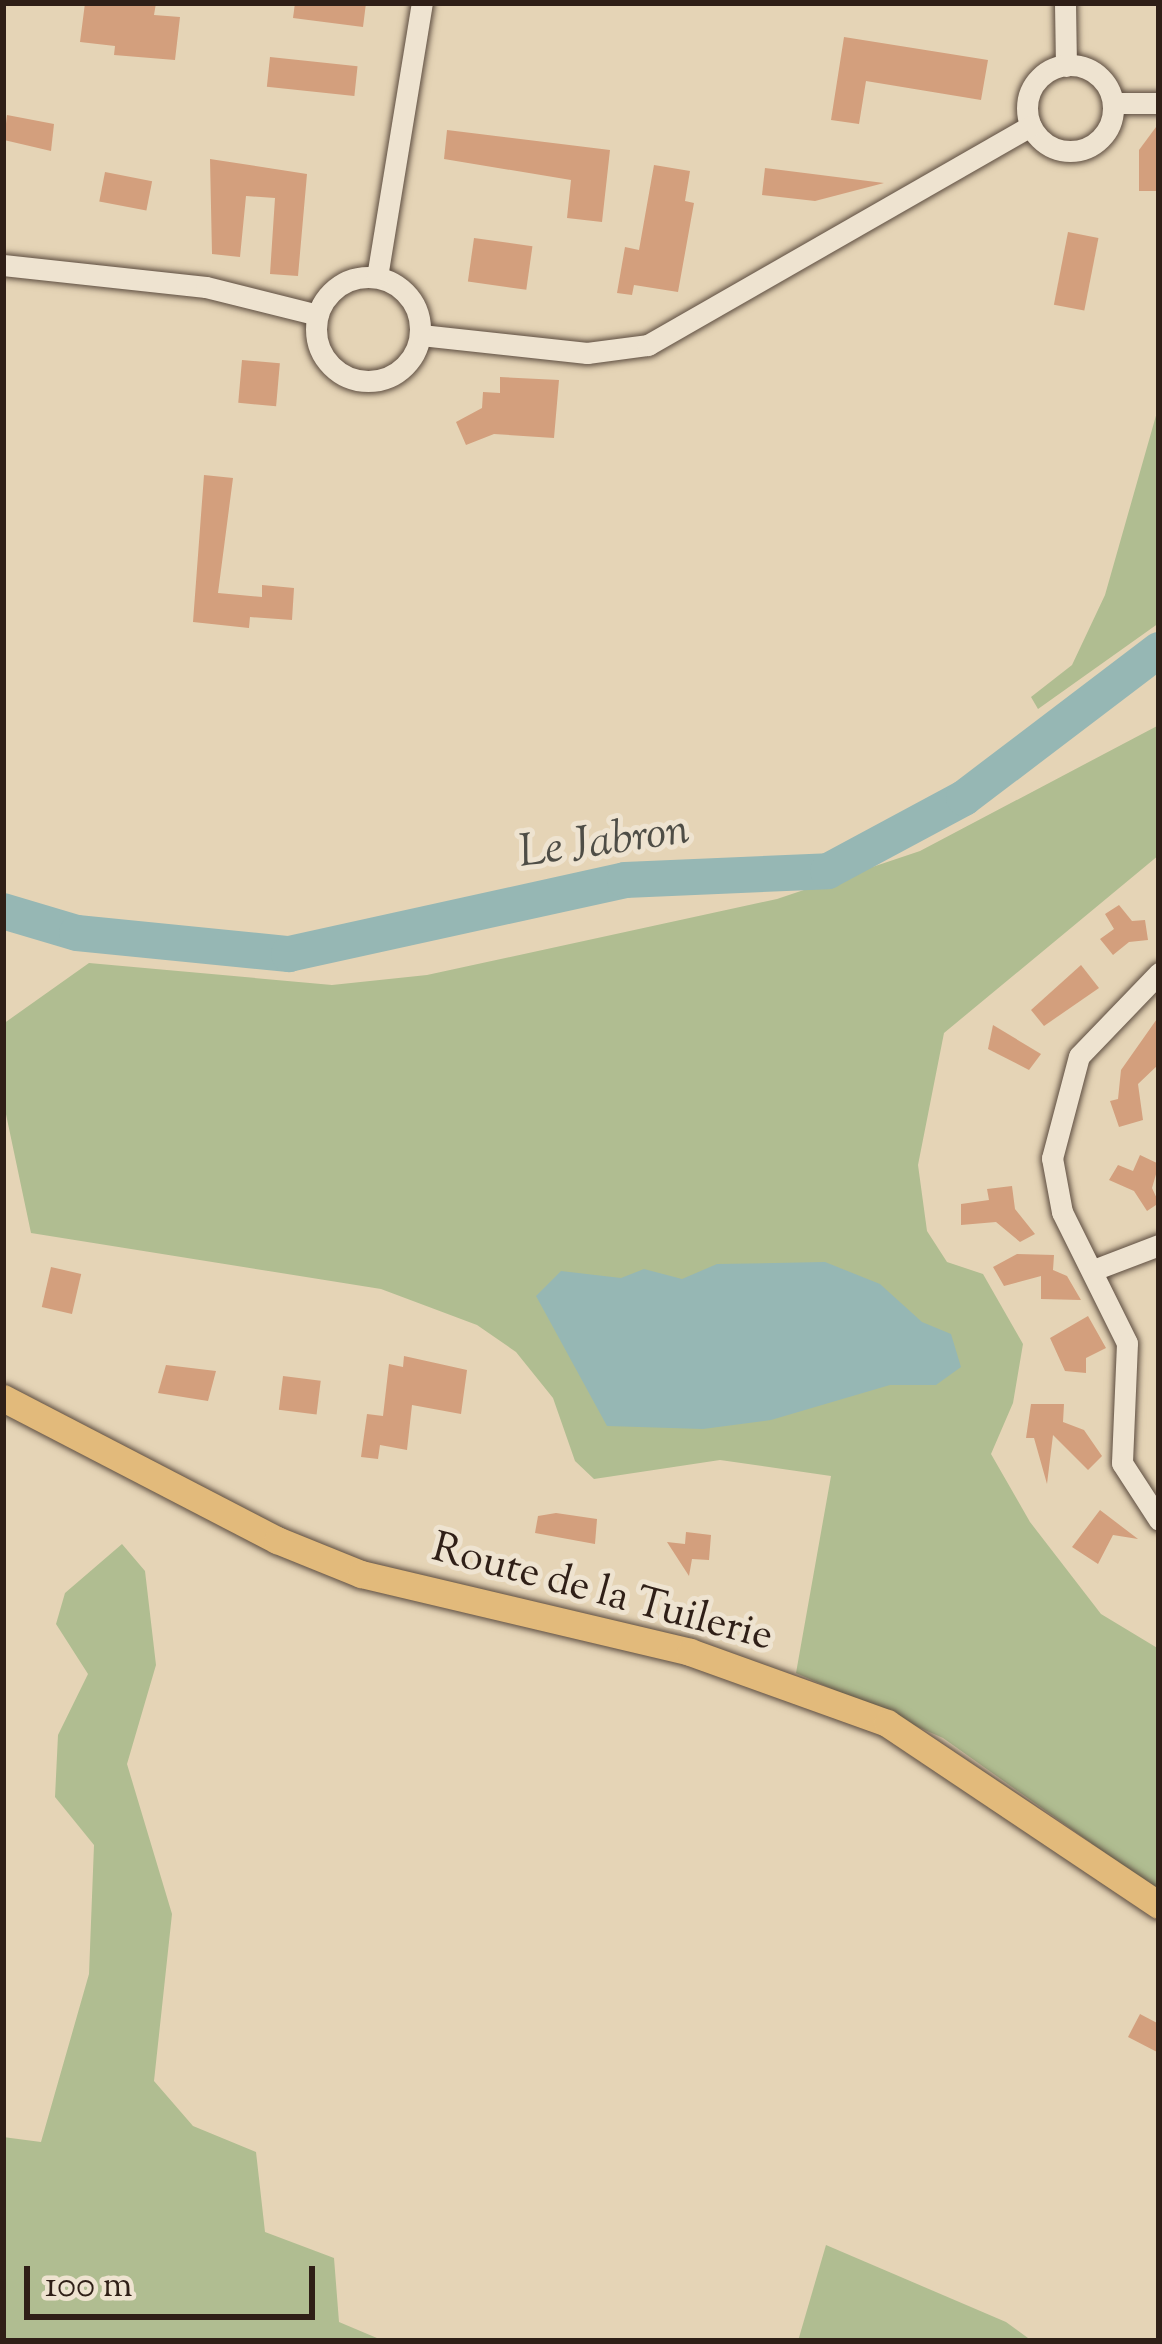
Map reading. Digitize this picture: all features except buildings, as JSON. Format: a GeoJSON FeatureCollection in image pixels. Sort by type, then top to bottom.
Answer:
{"type":"FeatureCollection","features":[{"type":"Feature","properties":{"kind":"main road","name":"Route de la Tuilerie"},"geometry":{"type":"LineString","coordinates":[[3,1398],[277,1540],[361,1574],[690,1652],[887,1723],[1159,1905]]}},
{"type":"Feature","properties":{"kind":"street"},"geometry":{"type":"LineString","coordinates":[[377,278],[422,3]]}},
{"type":"Feature","properties":{"kind":"street"},"geometry":{"type":"LineString","coordinates":[[1065,3],[1066,66]]}},
{"type":"Feature","properties":{"kind":"street"},"geometry":{"type":"LineString","coordinates":[[1066,66],[1097,75],[1113,104],[1105,134],[1087,148],[1055,148],[1031,126],[1028,104],[1036,82],[1066,66]]}},
{"type":"Feature","properties":{"kind":"street"},"geometry":{"type":"LineString","coordinates":[[1113,104],[1159,103]]}},
{"type":"Feature","properties":{"kind":"street"},"geometry":{"type":"LineString","coordinates":[[421,334],[587,353],[648,345],[1031,126]]}},
{"type":"Feature","properties":{"kind":"street"},"geometry":{"type":"LineString","coordinates":[[3,265],[206,287],[318,315]]}},
{"type":"Feature","properties":{"kind":"street"},"geometry":{"type":"LineString","coordinates":[[377,278],[413,302],[421,334],[398,373],[353,380],[320,350],[318,315],[345,282],[377,278]]}},
{"type":"Feature","properties":{"kind":"street"},"geometry":{"type":"LineString","coordinates":[[1159,973],[1079,1056],[1061,1102],[1052,1159],[1062,1212],[1096,1269],[1127,1342],[1122,1462],[1159,1520]]}},
{"type":"Feature","properties":{"kind":"street"},"geometry":{"type":"LineString","coordinates":[[1096,1269],[1159,1245]]}},
{"type":"Feature","properties":{"kind":"green space"},"geometry":{"type":"Polygon","coordinates":[[[1159,405],[1159,623],[1038,709],[1031,697],[1072,665],[1105,595],[1159,405]]]}},
{"type":"Feature","properties":{"kind":"green space"},"geometry":{"type":"Polygon","coordinates":[[[1159,725],[1159,855],[944,1033],[918,1165],[927,1231],[947,1262],[983,1274],[1023,1344],[1013,1403],[991,1454],[1030,1522],[1101,1614],[1159,1649],[1159,1891],[943,1738],[796,1673],[831,1476],[720,1460],[594,1479],[575,1461],[553,1398],[516,1352],[477,1325],[381,1289],[31,1233],[3,1100],[3,1024],[89,963],[332,985],[427,975],[777,899],[920,851],[1159,725]]]}},
{"type":"Feature","properties":{"kind":"green space"},"geometry":{"type":"Polygon","coordinates":[[[122,1544],[145,1571],[156,1665],[127,1764],[172,1914],[154,2081],[193,2126],[256,2152],[265,2232],[334,2258],[339,2322],[384,2341],[3,2341],[3,2137],[41,2142],[89,1974],[94,1845],[55,1797],[58,1735],[88,1674],[56,1624],[65,1593],[122,1544]]]}},
{"type":"Feature","properties":{"kind":"green space"},"geometry":{"type":"Polygon","coordinates":[[[826,2245],[1006,2322],[1032,2341],[798,2341],[826,2245]]]}},
{"type":"Feature","properties":{"kind":"water"},"geometry":{"type":"Polygon","coordinates":[[[825,1262],[880,1284],[922,1322],[951,1334],[961,1367],[936,1385],[890,1385],[771,1420],[703,1429],[607,1426],[536,1296],[561,1271],[621,1278],[644,1269],[682,1279],[717,1264],[825,1262]]]}},
{"type":"Feature","properties":{"kind":"waterway","name":"Le Jabron"},"geometry":{"type":"LineString","coordinates":[[3,911],[77,933],[289,954],[625,880],[828,871],[964,798],[1159,650]]}}]}
